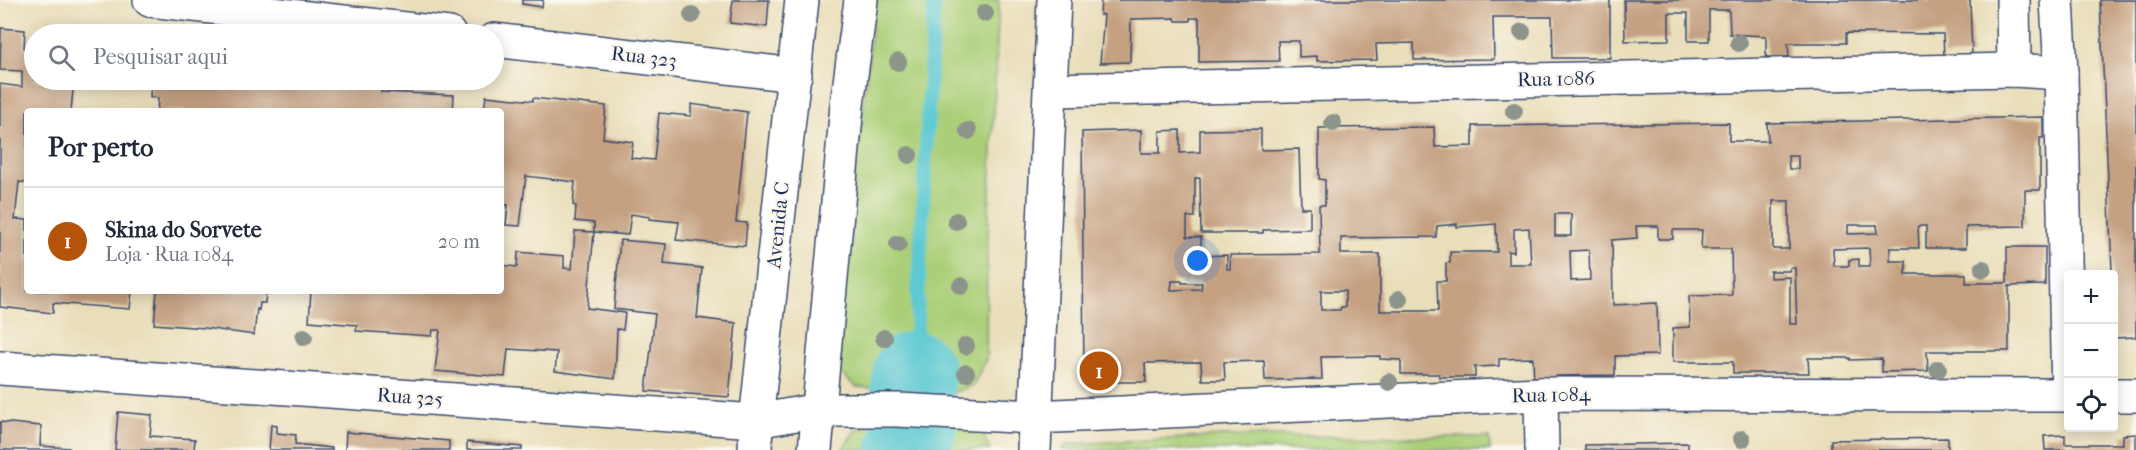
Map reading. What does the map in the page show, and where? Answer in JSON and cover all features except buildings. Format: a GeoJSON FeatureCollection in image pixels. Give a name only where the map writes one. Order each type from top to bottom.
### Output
{"type":"FeatureCollection","features":[{"type":"Feature","properties":{"kind":"street"},"geometry":{"type":"LineString","coordinates":[[150,0],[361,24]]}},
{"type":"Feature","properties":{"kind":"street","name":"Avenida C"},"geometry":{"type":"LineString","coordinates":[[756,436],[802,0]]}},
{"type":"Feature","properties":{"kind":"street"},"geometry":{"type":"LineString","coordinates":[[815,450],[847,105],[861,0]]}},
{"type":"Feature","properties":{"kind":"street"},"geometry":{"type":"LineString","coordinates":[[1034,450],[1054,0]]}},
{"type":"Feature","properties":{"kind":"street"},"geometry":{"type":"LineString","coordinates":[[2013,0],[2014,70]]}},
{"type":"Feature","properties":{"kind":"street"},"geometry":{"type":"LineString","coordinates":[[2057,0],[2061,73],[2068,378]]}},
{"type":"Feature","properties":{"kind":"street","name":"Rua 323"},"geometry":{"type":"LineString","coordinates":[[504,41],[795,75]]}},
{"type":"Feature","properties":{"kind":"street","name":"Rua 1086"},"geometry":{"type":"LineString","coordinates":[[1051,90],[2014,70],[2061,73]]}},
{"type":"Feature","properties":{"kind":"street","name":"Rua 325"},"geometry":{"type":"LineString","coordinates":[[0,368],[756,436],[819,410],[897,410]]}},
{"type":"Feature","properties":{"kind":"street"},"geometry":{"type":"LineString","coordinates":[[1540,394],[1542,450]]}},
{"type":"Feature","properties":{"kind":"street","name":"Rua 1084"},"geometry":{"type":"LineString","coordinates":[[897,410],[1034,417],[1540,394],[2064,395]]}},
{"type":"Feature","properties":{"kind":"street"},"geometry":{"type":"LineString","coordinates":[[2118,395],[2136,395]]}},
{"type":"Feature","properties":{"kind":"green space"},"geometry":{"type":"Polygon","coordinates":[[[875,0],[999,0],[987,255],[986,359],[973,386],[949,394],[856,387],[841,373],[835,354],[875,0]]]}},
{"type":"Feature","properties":{"kind":"green space"},"geometry":{"type":"Polygon","coordinates":[[[976,419],[990,450],[842,450],[856,429],[917,421],[976,419]]]}},
{"type":"Feature","properties":{"kind":"green space"},"geometry":{"type":"Polygon","coordinates":[[[1226,436],[1489,437],[1490,450],[1062,450],[1069,444],[1226,436]]]}},
{"type":"Feature","properties":{"kind":"waterway"},"geometry":{"type":"LineString","coordinates":[[914,372],[934,0]]}},
{"type":"Feature","properties":{"kind":"waterway"},"geometry":{"type":"LineString","coordinates":[[908,450],[917,421],[912,391],[914,372]]}},
{"type":"Feature","properties":{"kind":"place","name":"Skina do Sorvete"},"geometry":{"type":"Point","coordinates":[1099,371]}}]}
